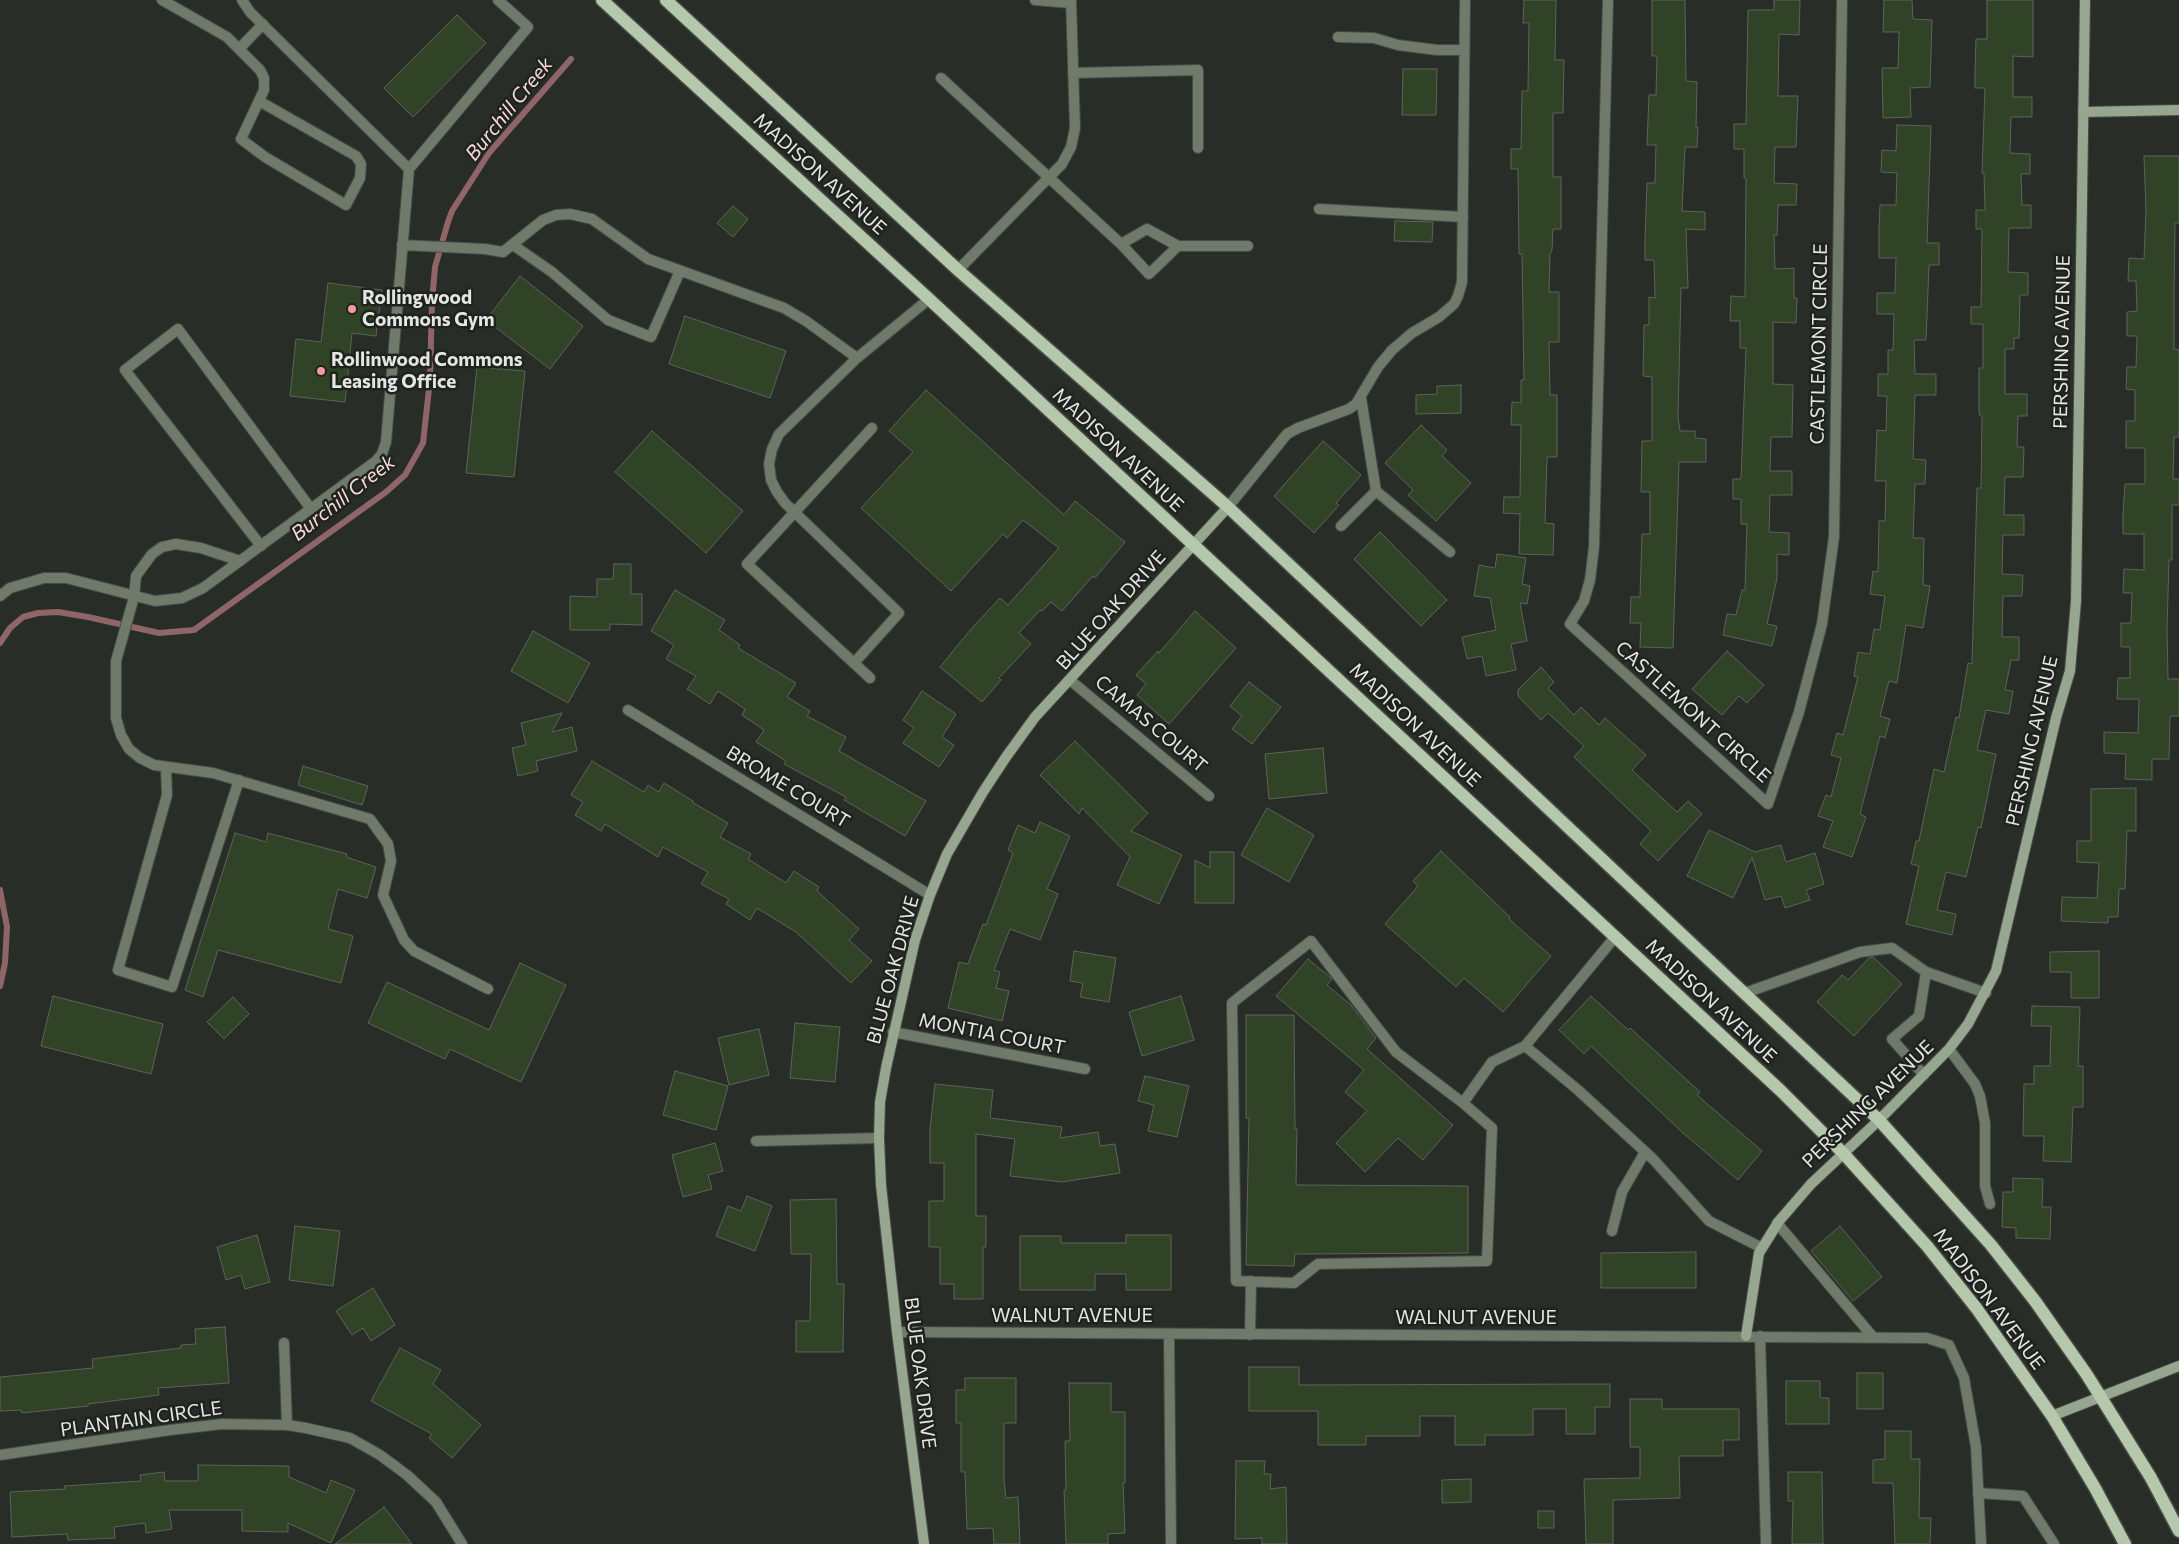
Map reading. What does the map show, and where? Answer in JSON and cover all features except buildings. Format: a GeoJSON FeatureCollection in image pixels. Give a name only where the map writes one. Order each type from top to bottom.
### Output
{"type":"FeatureCollection","features":[{"type":"Feature","properties":{"kind":"main road","name":"MADISON AVENUE"},"geometry":{"type":"LineString","coordinates":[[602,0],[929,299],[1781,1091],[1844,1153],[1938,1260],[1977,1309],[2052,1416],[2095,1488],[2125,1544]]}},
{"type":"Feature","properties":{"kind":"main road","name":"MADISON AVENUE"},"geometry":{"type":"LineString","coordinates":[[666,0],[958,270],[1228,506],[1879,1120],[1996,1252],[2034,1301],[2087,1375],[2151,1478],[2179,1530]]}},
{"type":"Feature","properties":{"kind":"street"},"geometry":{"type":"LineString","coordinates":[[162,0],[227,37],[260,70],[264,78],[264,90],[241,139],[265,157],[346,205],[360,178],[360,164],[356,156],[259,101]]}},
{"type":"Feature","properties":{"kind":"street"},"geometry":{"type":"LineString","coordinates":[[242,0],[263,24],[409,169]]}},
{"type":"Feature","properties":{"kind":"street"},"geometry":{"type":"LineString","coordinates":[[0,596],[10,588],[27,581],[44,578],[66,578],[155,600],[182,598],[203,588],[376,461],[386,442],[409,169],[528,27],[498,0]]}},
{"type":"Feature","properties":{"kind":"street"},"geometry":{"type":"LineString","coordinates":[[958,270],[1062,164],[1071,147],[1075,128],[1071,2],[1035,0]]}},
{"type":"Feature","properties":{"kind":"street"},"geometry":{"type":"LineString","coordinates":[[1228,506],[1287,434],[1349,409],[1361,398],[1378,366],[1392,350],[1412,333],[1439,317],[1454,304],[1458,296],[1462,282],[1465,0]]}},
{"type":"Feature","properties":{"kind":"street","name":"CASTLEMONT CIRCLE"},"geometry":{"type":"LineString","coordinates":[[1608,0],[1594,547],[1590,580],[1584,601],[1570,624],[1768,804],[1799,712],[1817,641],[1834,537],[1842,0]]}},
{"type":"Feature","properties":{"kind":"street","name":"PERSHING AVENUE"},"geometry":{"type":"LineString","coordinates":[[1746,1336],[1760,1253],[1777,1223],[1797,1198],[1879,1120],[1949,1049],[1968,1024],[1996,971],[2056,718],[2070,671],[2076,591],[2085,0]]}},
{"type":"Feature","properties":{"kind":"street"},"geometry":{"type":"LineString","coordinates":[[239,49],[263,24]]}},
{"type":"Feature","properties":{"kind":"street"},"geometry":{"type":"LineString","coordinates":[[1338,37],[1374,38],[1398,45],[1437,50],[1464,50]]}},
{"type":"Feature","properties":{"kind":"street"},"geometry":{"type":"LineString","coordinates":[[1073,73],[1198,70],[1198,148]]}},
{"type":"Feature","properties":{"kind":"street"},"geometry":{"type":"LineString","coordinates":[[941,78],[1122,244],[1149,274],[1178,246]]}},
{"type":"Feature","properties":{"kind":"street"},"geometry":{"type":"LineString","coordinates":[[2083,112],[2179,110]]}},
{"type":"Feature","properties":{"kind":"street"},"geometry":{"type":"LineString","coordinates":[[1319,209],[1463,217]]}},
{"type":"Feature","properties":{"kind":"street"},"geometry":{"type":"LineString","coordinates":[[402,245],[503,252],[543,220],[556,215],[570,214],[592,219],[648,259],[784,308],[806,321],[857,358]]}},
{"type":"Feature","properties":{"kind":"street"},"geometry":{"type":"LineString","coordinates":[[1122,244],[1147,229],[1178,246],[1248,246]]}},
{"type":"Feature","properties":{"kind":"street"},"geometry":{"type":"LineString","coordinates":[[513,245],[552,272],[608,320],[651,337],[680,271]]}},
{"type":"Feature","properties":{"kind":"street"},"geometry":{"type":"LineString","coordinates":[[854,663],[899,613],[795,512],[777,492],[771,480],[769,464],[772,449],[779,434],[857,358],[929,299]]}},
{"type":"Feature","properties":{"kind":"street"},"geometry":{"type":"LineString","coordinates":[[261,546],[125,370],[178,329],[311,509]]}},
{"type":"Feature","properties":{"kind":"street"},"geometry":{"type":"LineString","coordinates":[[1361,398],[1376,491],[1450,552]]}},
{"type":"Feature","properties":{"kind":"street"},"geometry":{"type":"LineString","coordinates":[[870,678],[747,564],[872,428]]}},
{"type":"Feature","properties":{"kind":"street"},"geometry":{"type":"LineString","coordinates":[[1341,526],[1376,491]]}},
{"type":"Feature","properties":{"kind":"street","name":"BLUE OAK DRIVE"},"geometry":{"type":"LineString","coordinates":[[924,1544],[897,1332],[881,1185],[879,1138],[880,1102],[893,1032],[915,940],[930,895],[947,854],[983,792],[1036,717],[1228,506]]}},
{"type":"Feature","properties":{"kind":"street"},"geometry":{"type":"LineString","coordinates":[[240,561],[201,548],[176,544],[162,547],[152,554],[136,576],[134,596],[116,661],[116,718],[121,735],[130,749],[140,758],[154,765],[212,773],[370,819],[388,844],[391,861],[383,895],[404,940],[414,951],[488,989]]}},
{"type":"Feature","properties":{"kind":"street","name":"CAMAS COURT"},"geometry":{"type":"LineString","coordinates":[[1070,680],[1209,796]]}},
{"type":"Feature","properties":{"kind":"street","name":"BROME COURT"},"geometry":{"type":"LineString","coordinates":[[628,710],[930,895]]}},
{"type":"Feature","properties":{"kind":"street"},"geometry":{"type":"LineString","coordinates":[[166,768],[167,795],[118,970],[172,987],[239,780]]}},
{"type":"Feature","properties":{"kind":"street"},"geometry":{"type":"LineString","coordinates":[[1463,1102],[1492,1062],[1525,1046],[1615,937]]}},
{"type":"Feature","properties":{"kind":"street"},"geometry":{"type":"LineString","coordinates":[[1311,941],[1396,1052],[1463,1102],[1492,1128],[1487,1261],[1318,1264],[1294,1283],[1236,1280],[1232,1003],[1311,941]]}},
{"type":"Feature","properties":{"kind":"street"},"geometry":{"type":"LineString","coordinates":[[1745,993],[1860,952],[1892,948],[1926,972],[1986,993]]}},
{"type":"Feature","properties":{"kind":"street"},"geometry":{"type":"LineString","coordinates":[[1924,1075],[1892,1039],[1919,1016],[1926,972]]}},
{"type":"Feature","properties":{"kind":"street","name":"MONTIA COURT"},"geometry":{"type":"LineString","coordinates":[[893,1032],[1085,1069]]}},
{"type":"Feature","properties":{"kind":"street"},"geometry":{"type":"LineString","coordinates":[[1525,1046],[1578,1090],[1645,1152],[1709,1221],[1762,1248]]}},
{"type":"Feature","properties":{"kind":"street"},"geometry":{"type":"LineString","coordinates":[[1949,1049],[1975,1084],[1980,1096],[1985,1123],[1985,1186],[1990,1204]]}},
{"type":"Feature","properties":{"kind":"street"},"geometry":{"type":"LineString","coordinates":[[756,1141],[879,1138]]}},
{"type":"Feature","properties":{"kind":"street"},"geometry":{"type":"LineString","coordinates":[[1612,1231],[1622,1192],[1645,1152]]}},
{"type":"Feature","properties":{"kind":"street"},"geometry":{"type":"LineString","coordinates":[[1777,1223],[1873,1336]]}},
{"type":"Feature","properties":{"kind":"street"},"geometry":{"type":"LineString","coordinates":[[1250,1335],[1251,1281]]}},
{"type":"Feature","properties":{"kind":"street","name":"WALNUT AVENUE"},"geometry":{"type":"LineString","coordinates":[[897,1332],[1250,1335],[1873,1336],[1928,1338],[1949,1345],[1964,1378],[1976,1446],[1978,1493]]}},
{"type":"Feature","properties":{"kind":"street"},"geometry":{"type":"LineString","coordinates":[[1169,1334],[1171,1544]]}},
{"type":"Feature","properties":{"kind":"street"},"geometry":{"type":"LineString","coordinates":[[1760,1336],[1766,1544]]}},
{"type":"Feature","properties":{"kind":"street"},"geometry":{"type":"LineString","coordinates":[[284,1343],[287,1425]]}},
{"type":"Feature","properties":{"kind":"street"},"geometry":{"type":"LineString","coordinates":[[2052,1416],[2179,1366]]}},
{"type":"Feature","properties":{"kind":"street","name":"PLANTAIN CIRCLE"},"geometry":{"type":"LineString","coordinates":[[0,1455],[222,1424],[287,1425],[350,1438],[380,1455],[407,1475],[436,1502],[462,1544]]}},
{"type":"Feature","properties":{"kind":"street"},"geometry":{"type":"LineString","coordinates":[[1981,1544],[1978,1493],[2023,1496],[2054,1544]]}},
{"type":"Feature","properties":{"kind":"waterway","name":"Burchill Creek"},"geometry":{"type":"LineString","coordinates":[[0,643],[10,628],[23,617],[38,613],[58,612],[159,633],[194,630],[386,492],[405,475],[423,443],[430,380],[435,267],[452,211],[489,153],[571,59]]}},
{"type":"Feature","properties":{"kind":"waterway","name":"Burchill Creek"},"geometry":{"type":"LineString","coordinates":[[0,890],[7,927],[5,963],[0,986]]}},
{"type":"Feature","properties":{"kind":"place","name":"Rollingwood Commons Gym"},"geometry":{"type":"Point","coordinates":[352,309]}},
{"type":"Feature","properties":{"kind":"place","name":"Rollinwood Commons Leasing Office"},"geometry":{"type":"Point","coordinates":[321,371]}}]}
